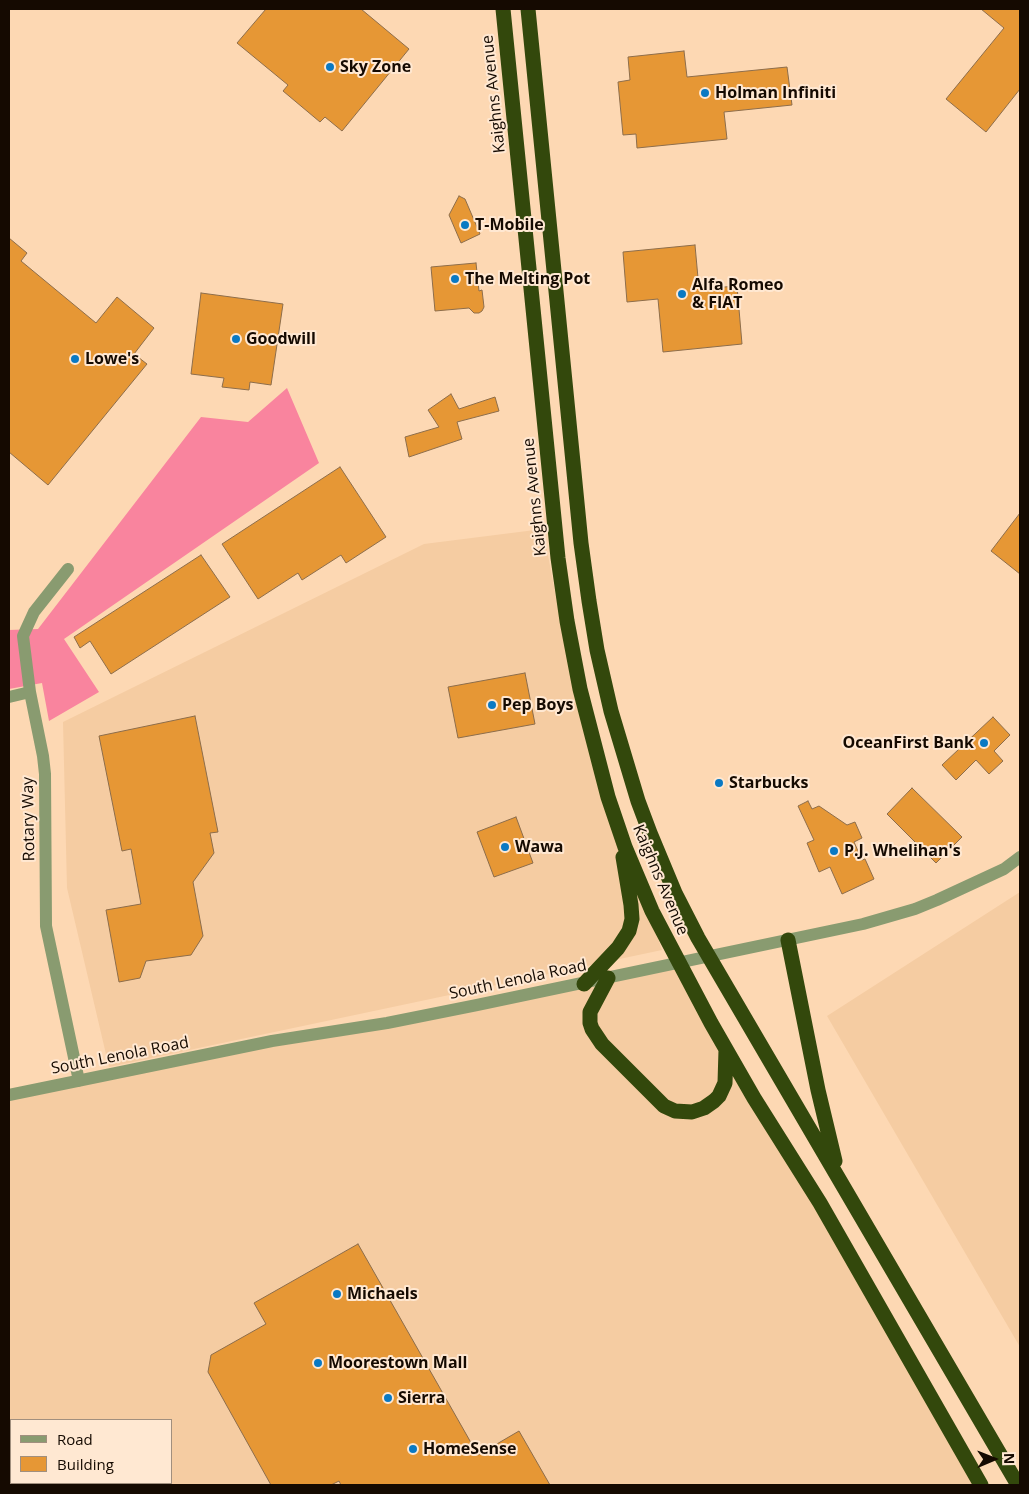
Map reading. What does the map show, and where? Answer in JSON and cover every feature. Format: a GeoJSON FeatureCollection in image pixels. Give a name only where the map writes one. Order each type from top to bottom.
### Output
{"type":"FeatureCollection","features":[{"type":"Feature","properties":{"kind":"highway","name":"Kaighns Avenue"},"geometry":{"type":"LineString","coordinates":[[503,9],[562,588],[580,689],[600,770],[616,823],[646,897],[678,963]]}},
{"type":"Feature","properties":{"kind":"highway","name":"Kaighns Avenue"},"geometry":{"type":"LineString","coordinates":[[528,9],[581,543],[597,650],[619,741],[650,833],[675,893],[708,956],[1018,1485]]}},
{"type":"Feature","properties":{"kind":"highway"},"geometry":{"type":"LineString","coordinates":[[584,984],[622,944],[631,926],[631,905],[616,823]]}},
{"type":"Feature","properties":{"kind":"highway"},"geometry":{"type":"LineString","coordinates":[[788,940],[818,1090],[838,1177]]}},
{"type":"Feature","properties":{"kind":"highway"},"geometry":{"type":"LineString","coordinates":[[678,963],[754,1098],[820,1203],[981,1485]]}},
{"type":"Feature","properties":{"kind":"highway"},"geometry":{"type":"LineString","coordinates":[[608,978],[592,1006],[590,1018],[592,1029],[602,1044],[664,1106],[675,1111],[692,1112],[704,1108],[714,1101],[719,1096],[725,1083],[726,1048]]}},
{"type":"Feature","properties":{"kind":"street","name":"Rotary Way"},"geometry":{"type":"LineString","coordinates":[[68,568],[34,612],[23,636],[30,692],[43,756],[46,926],[79,1081]]}},
{"type":"Feature","properties":{"kind":"street"},"geometry":{"type":"LineString","coordinates":[[9,697],[30,692]]}},
{"type":"Feature","properties":{"kind":"street","name":"South Lenola Road"},"geometry":{"type":"LineString","coordinates":[[9,1095],[272,1041],[387,1023],[584,984],[863,924],[915,909],[984,879],[1004,869],[1020,857]]}},
{"type":"Feature","properties":{"kind":"shaded area"},"geometry":{"type":"Polygon","coordinates":[[[287,388],[319,463],[64,639],[99,692],[49,721],[42,683],[9,689],[9,630],[38,629],[201,417],[248,422],[287,388]]]}},
{"type":"Feature","properties":{"kind":"shaded area"},"geometry":{"type":"Polygon","coordinates":[[[543,529],[576,702],[662,950],[109,1067],[67,888],[63,722],[424,544],[543,529]]]}},
{"type":"Feature","properties":{"kind":"shaded area"},"geometry":{"type":"Polygon","coordinates":[[[1020,892],[1020,1347],[827,1016],[1020,892]]]}},
{"type":"Feature","properties":{"kind":"shaded area","name":"Moorestown Mall"},"geometry":{"type":"Polygon","coordinates":[[[678,963],[981,1485],[9,1485],[9,1094],[678,963]]]}},
{"type":"Feature","properties":{"kind":"building","name":"Sky Zone"},"geometry":{"type":"Polygon","coordinates":[[[266,9],[361,9],[409,49],[342,131],[325,117],[320,122],[283,91],[288,85],[237,43],[266,9]]]}},
{"type":"Feature","properties":{"kind":"building"},"geometry":{"type":"Polygon","coordinates":[[[981,9],[1020,9],[1020,89],[986,132],[946,99],[1004,28],[981,9]]]}},
{"type":"Feature","properties":{"kind":"building","name":"Holman Infiniti"},"geometry":{"type":"Polygon","coordinates":[[[684,51],[687,77],[787,67],[792,105],[724,112],[727,139],[637,148],[636,134],[623,135],[618,82],[630,80],[628,57],[684,51]]]}},
{"type":"Feature","properties":{"kind":"building","name":"T-Mobile"},"geometry":{"type":"Polygon","coordinates":[[[459,196],[465,199],[480,234],[461,243],[449,215],[459,196]]]}},
{"type":"Feature","properties":{"kind":"building","name":"Lowe's"},"geometry":{"type":"Polygon","coordinates":[[[9,238],[27,253],[21,261],[96,323],[117,297],[154,328],[134,354],[147,364],[48,485],[9,452],[9,238]]]}},
{"type":"Feature","properties":{"kind":"building","name":"Alfa Romeo & FIAT"},"geometry":{"type":"Polygon","coordinates":[[[695,245],[699,289],[737,286],[742,344],[663,352],[658,299],[627,302],[623,252],[695,245]]]}},
{"type":"Feature","properties":{"kind":"building","name":"The Melting Pot"},"geometry":{"type":"Polygon","coordinates":[[[476,263],[479,291],[482,290],[484,307],[482,311],[474,313],[469,308],[435,311],[431,267],[476,263]]]}},
{"type":"Feature","properties":{"kind":"building","name":"Goodwill"},"geometry":{"type":"Polygon","coordinates":[[[201,293],[283,304],[271,385],[250,382],[249,390],[222,387],[224,378],[191,374],[201,293]]]}},
{"type":"Feature","properties":{"kind":"building"},"geometry":{"type":"Polygon","coordinates":[[[451,394],[459,409],[495,397],[499,411],[457,422],[462,439],[409,457],[405,437],[439,427],[428,410],[451,394]]]}},
{"type":"Feature","properties":{"kind":"building"},"geometry":{"type":"Polygon","coordinates":[[[340,467],[386,537],[346,563],[341,555],[302,580],[298,573],[258,599],[222,544],[340,467]]]}},
{"type":"Feature","properties":{"kind":"building"},"geometry":{"type":"Polygon","coordinates":[[[1020,513],[1020,574],[991,551],[1020,513]]]}},
{"type":"Feature","properties":{"kind":"building"},"geometry":{"type":"Polygon","coordinates":[[[201,555],[230,597],[111,674],[90,641],[80,648],[74,637],[201,555]]]}},
{"type":"Feature","properties":{"kind":"building","name":"Pep Boys"},"geometry":{"type":"Polygon","coordinates":[[[525,673],[535,724],[458,738],[448,687],[525,673]]]}},
{"type":"Feature","properties":{"kind":"building"},"geometry":{"type":"Polygon","coordinates":[[[195,716],[218,832],[210,833],[214,853],[193,882],[203,936],[191,955],[146,961],[140,978],[119,982],[106,910],[141,904],[131,849],[122,851],[99,736],[195,716]]]}},
{"type":"Feature","properties":{"kind":"building","name":"OceanFirst Bank"},"geometry":{"type":"Polygon","coordinates":[[[993,717],[1010,735],[994,751],[1003,761],[989,774],[976,760],[956,780],[942,765],[993,717]]]}},
{"type":"Feature","properties":{"kind":"building"},"geometry":{"type":"Polygon","coordinates":[[[912,788],[962,837],[936,863],[887,814],[912,788]]]}},
{"type":"Feature","properties":{"kind":"building","name":"P.J. Whelihan's"},"geometry":{"type":"Polygon","coordinates":[[[808,801],[812,809],[819,806],[847,825],[855,822],[862,838],[854,842],[862,860],[865,859],[874,879],[842,894],[830,867],[819,872],[807,843],[814,840],[798,806],[808,801]]]}},
{"type":"Feature","properties":{"kind":"building","name":"Wawa"},"geometry":{"type":"Polygon","coordinates":[[[516,817],[533,863],[494,877],[477,832],[516,817]]]}},
{"type":"Feature","properties":{"kind":"building","name":"Moorestown Mall"},"geometry":{"type":"Polygon","coordinates":[[[358,1244],[478,1455],[519,1431],[550,1485],[341,1485],[339,1481],[331,1485],[271,1485],[208,1372],[211,1355],[266,1324],[254,1303],[358,1244]]]}},
{"type":"Feature","properties":{"kind":"place","name":"Sky Zone"},"geometry":{"type":"Point","coordinates":[330,67]}},
{"type":"Feature","properties":{"kind":"place","name":"Holman Infiniti"},"geometry":{"type":"Point","coordinates":[705,93]}},
{"type":"Feature","properties":{"kind":"place","name":"T-Mobile"},"geometry":{"type":"Point","coordinates":[465,225]}},
{"type":"Feature","properties":{"kind":"place","name":"The Melting Pot"},"geometry":{"type":"Point","coordinates":[455,279]}},
{"type":"Feature","properties":{"kind":"place","name":"Alfa Romeo & FIAT"},"geometry":{"type":"Point","coordinates":[682,294]}},
{"type":"Feature","properties":{"kind":"place","name":"Goodwill"},"geometry":{"type":"Point","coordinates":[236,339]}},
{"type":"Feature","properties":{"kind":"place","name":"Lowe's"},"geometry":{"type":"Point","coordinates":[75,359]}},
{"type":"Feature","properties":{"kind":"place","name":"Pep Boys"},"geometry":{"type":"Point","coordinates":[492,705]}},
{"type":"Feature","properties":{"kind":"place","name":"OceanFirst Bank"},"geometry":{"type":"Point","coordinates":[984,743]}},
{"type":"Feature","properties":{"kind":"place","name":"Starbucks"},"geometry":{"type":"Point","coordinates":[719,783]}},
{"type":"Feature","properties":{"kind":"place","name":"Wawa"},"geometry":{"type":"Point","coordinates":[505,847]}},
{"type":"Feature","properties":{"kind":"place","name":"P.J. Whelihan's"},"geometry":{"type":"Point","coordinates":[834,851]}},
{"type":"Feature","properties":{"kind":"place","name":"Michaels"},"geometry":{"type":"Point","coordinates":[337,1294]}},
{"type":"Feature","properties":{"kind":"place","name":"Moorestown Mall"},"geometry":{"type":"Point","coordinates":[318,1363]}},
{"type":"Feature","properties":{"kind":"place","name":"Sierra"},"geometry":{"type":"Point","coordinates":[388,1398]}},
{"type":"Feature","properties":{"kind":"place","name":"HomeSense"},"geometry":{"type":"Point","coordinates":[413,1449]}}]}
